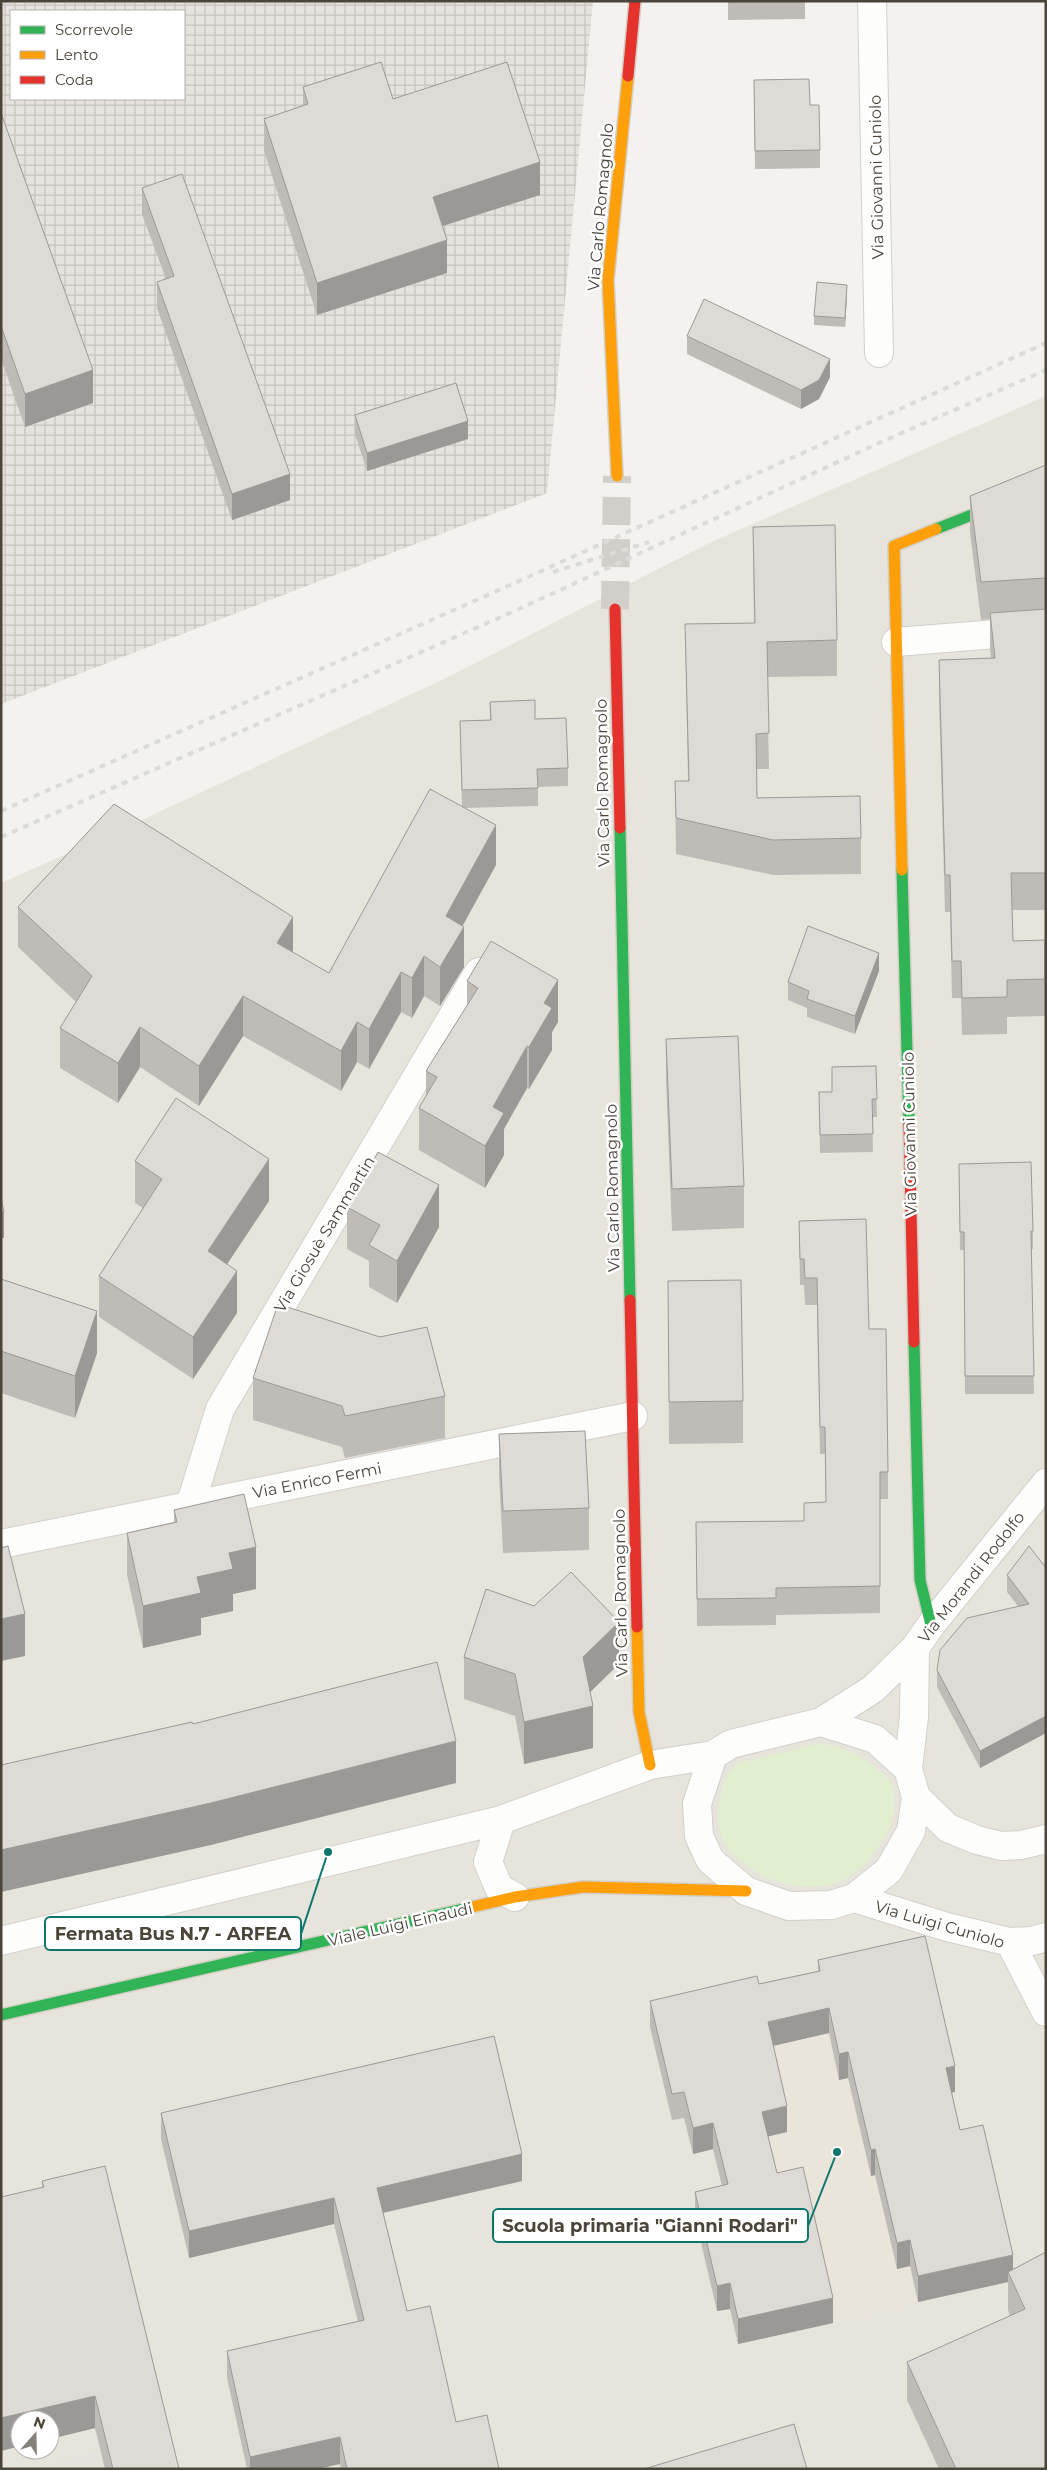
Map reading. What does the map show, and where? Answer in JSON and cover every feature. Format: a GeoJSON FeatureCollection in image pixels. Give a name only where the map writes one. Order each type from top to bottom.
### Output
{"type":"FeatureCollection","features":[{"type":"Feature","properties":{"kind":"street","name":"Via Carlo Romagnolo"},"geometry":{"type":"LineString","coordinates":[[617,476],[608,280],[635,1]]}},
{"type":"Feature","properties":{"kind":"street","name":"Via Giovanni Cuniolo"},"geometry":{"type":"LineString","coordinates":[[872,1],[879,353]]}},
{"type":"Feature","properties":{"kind":"street","name":"Via Giovanni Cuniolo"},"geometry":{"type":"LineString","coordinates":[[931,1625],[920,1580],[894,546],[1046,486]]}},
{"type":"Feature","properties":{"kind":"street","name":"Via Carlo Romagnolo"},"geometry":{"type":"LineString","coordinates":[[615,610],[639,1712],[650,1765]]}},
{"type":"Feature","properties":{"kind":"street"},"geometry":{"type":"LineString","coordinates":[[896,642],[1046,630]]}},
{"type":"Feature","properties":{"kind":"street","name":"Via Giosuè Sammartin"},"geometry":{"type":"LineString","coordinates":[[190,1506],[220,1409],[479,972]]}},
{"type":"Feature","properties":{"kind":"street","name":"Via Enrico Fermi"},"geometry":{"type":"LineString","coordinates":[[1,1544],[633,1416]]}},
{"type":"Feature","properties":{"kind":"street","name":"Via Morandi Rodolfo"},"geometry":{"type":"LineString","coordinates":[[915,1648],[931,1625],[1046,1483]]}},
{"type":"Feature","properties":{"kind":"street"},"geometry":{"type":"LineString","coordinates":[[713,1755],[696,1804],[699,1836],[710,1860],[746,1891],[789,1906],[832,1905],[854,1898],[889,1870],[911,1831],[916,1797],[908,1769],[914,1717],[915,1648]]}},
{"type":"Feature","properties":{"kind":"street"},"geometry":{"type":"LineString","coordinates":[[1,1941],[501,1820],[650,1765],[713,1755],[731,1744],[821,1722],[873,1689],[915,1648]]}},
{"type":"Feature","properties":{"kind":"street"},"geometry":{"type":"LineString","coordinates":[[821,1722],[853,1730],[875,1739],[908,1769]]}},
{"type":"Feature","properties":{"kind":"street"},"geometry":{"type":"LineString","coordinates":[[916,1797],[948,1828],[977,1840],[1001,1846],[1034,1842],[1046,1862]]}},
{"type":"Feature","properties":{"kind":"street"},"geometry":{"type":"LineString","coordinates":[[501,1820],[488,1862],[500,1888],[514,1897]]}},
{"type":"Feature","properties":{"kind":"street","name":"Viale Luigi Einaudi"},"geometry":{"type":"LineString","coordinates":[[1,2016],[514,1897],[582,1887],[746,1891]]}},
{"type":"Feature","properties":{"kind":"street","name":"Via Luigi Cuniolo"},"geometry":{"type":"LineString","coordinates":[[854,1898],[947,1927],[1033,1937],[1046,2012]]}},
{"type":"Feature","properties":{"kind":"shaded area"},"geometry":{"type":"Polygon","coordinates":[[[1,1],[593,1],[547,493],[1,704],[1,1]]]}},
{"type":"Feature","properties":{"kind":"shaded area"},"geometry":{"type":"Polygon","coordinates":[[[1046,396],[1046,2469],[1,2469],[1,883],[116,832],[446,678],[707,544],[1046,396]]]}},
{"type":"Feature","properties":{"kind":"shaded area"},"geometry":{"type":"Polygon","coordinates":[[[925,1961],[955,2091],[946,2093],[918,2302],[738,2344],[730,2309],[717,2311],[695,2217],[728,2210],[713,2149],[693,2154],[684,2118],[672,2120],[650,2027],[925,1961]]]}},
{"type":"Feature","properties":{"kind":"shaded area"},"geometry":{"type":"Polygon","coordinates":[[[96,2452],[100,2469],[30,2469],[96,2452]]]}},
{"type":"Feature","properties":{"kind":"green space"},"geometry":{"type":"Polygon","coordinates":[[[821,1743],[858,1756],[887,1777],[893,1788],[894,1809],[885,1836],[870,1858],[860,1868],[839,1882],[828,1885],[806,1886],[784,1883],[763,1876],[731,1852],[724,1842],[720,1831],[719,1817],[721,1791],[724,1783],[728,1775],[739,1763],[821,1743]]]}},
{"type":"Feature","properties":{"kind":"building"},"geometry":{"type":"Polygon","coordinates":[[[728,1],[771,1],[728,2],[728,1]]]}},
{"type":"Feature","properties":{"kind":"building"},"geometry":{"type":"Polygon","coordinates":[[[381,62],[393,99],[507,62],[540,162],[433,197],[447,240],[317,283],[264,119],[308,104],[303,87],[381,62]]]}},
{"type":"Feature","properties":{"kind":"building"},"geometry":{"type":"Polygon","coordinates":[[[809,79],[810,105],[819,105],[820,150],[755,151],[754,80],[809,79]]]}},
{"type":"Feature","properties":{"kind":"building"},"geometry":{"type":"Polygon","coordinates":[[[1,113],[93,370],[25,394],[1,326],[1,113]]]}},
{"type":"Feature","properties":{"kind":"building"},"geometry":{"type":"Polygon","coordinates":[[[182,174],[290,474],[232,494],[157,282],[174,276],[142,188],[182,174]]]}},
{"type":"Feature","properties":{"kind":"building"},"geometry":{"type":"Polygon","coordinates":[[[817,282],[847,285],[845,318],[814,316],[817,282]]]}},
{"type":"Feature","properties":{"kind":"building"},"geometry":{"type":"Polygon","coordinates":[[[704,299],[830,359],[819,380],[801,390],[687,336],[704,299]]]}},
{"type":"Feature","properties":{"kind":"building"},"geometry":{"type":"Polygon","coordinates":[[[456,383],[468,421],[367,453],[355,415],[456,383]]]}},
{"type":"Feature","properties":{"kind":"building"},"geometry":{"type":"Polygon","coordinates":[[[1046,465],[1046,578],[981,582],[970,496],[1046,465]]]}},
{"type":"Feature","properties":{"kind":"building"},"geometry":{"type":"Polygon","coordinates":[[[835,525],[837,640],[767,642],[769,733],[756,734],[757,798],[860,796],[861,838],[773,840],[676,818],[675,781],[689,781],[685,624],[755,623],[753,527],[835,525]]]}},
{"type":"Feature","properties":{"kind":"building"},"geometry":{"type":"Polygon","coordinates":[[[1046,609],[1046,873],[1011,873],[1013,941],[1045,940],[1045,979],[1007,980],[1007,997],[962,998],[961,961],[952,961],[950,875],[945,875],[939,660],[995,658],[990,613],[1046,609]]]}},
{"type":"Feature","properties":{"kind":"building"},"geometry":{"type":"Polygon","coordinates":[[[535,700],[535,719],[566,718],[568,768],[537,769],[538,788],[462,790],[460,721],[491,720],[490,702],[535,700]]]}},
{"type":"Feature","properties":{"kind":"building"},"geometry":{"type":"Polygon","coordinates":[[[430,789],[496,825],[446,916],[464,927],[440,967],[424,956],[412,978],[401,972],[369,1029],[357,1022],[341,1051],[243,996],[199,1066],[140,1027],[118,1063],[60,1028],[92,976],[18,907],[114,804],[293,917],[277,943],[329,973],[430,789]]]}},
{"type":"Feature","properties":{"kind":"building"},"geometry":{"type":"Polygon","coordinates":[[[808,926],[879,953],[855,1016],[807,999],[809,991],[788,982],[808,926]]]}},
{"type":"Feature","properties":{"kind":"building"},"geometry":{"type":"Polygon","coordinates":[[[491,941],[558,980],[544,1003],[552,1008],[529,1047],[527,1046],[493,1107],[504,1113],[485,1146],[419,1108],[437,1077],[426,1071],[478,988],[467,981],[491,941]]]}},
{"type":"Feature","properties":{"kind":"building"},"geometry":{"type":"Polygon","coordinates":[[[738,1036],[744,1186],[672,1189],[666,1039],[738,1036]]]}},
{"type":"Feature","properties":{"kind":"building"},"geometry":{"type":"Polygon","coordinates":[[[876,1066],[877,1099],[872,1099],[873,1134],[820,1135],[819,1092],[832,1092],[832,1067],[876,1066]]]}},
{"type":"Feature","properties":{"kind":"building"},"geometry":{"type":"Polygon","coordinates":[[[176,1098],[269,1159],[208,1251],[237,1271],[193,1337],[99,1276],[162,1179],[135,1161],[176,1098]]]}},
{"type":"Feature","properties":{"kind":"building"},"geometry":{"type":"Polygon","coordinates":[[[378,1152],[439,1185],[397,1261],[369,1245],[380,1225],[347,1207],[378,1152]]]}},
{"type":"Feature","properties":{"kind":"building"},"geometry":{"type":"Polygon","coordinates":[[[1031,1162],[1034,1376],[965,1376],[964,1232],[960,1232],[959,1164],[1031,1162]]]}},
{"type":"Feature","properties":{"kind":"building"},"geometry":{"type":"Polygon","coordinates":[[[1,1198],[4,1212],[1,1212],[1,1198]]]}},
{"type":"Feature","properties":{"kind":"building"},"geometry":{"type":"Polygon","coordinates":[[[866,1219],[869,1329],[886,1329],[888,1472],[880,1472],[880,1586],[776,1588],[776,1598],[697,1599],[696,1522],[804,1521],[804,1503],[826,1502],[825,1427],[820,1427],[817,1278],[805,1278],[804,1259],[800,1259],[799,1221],[866,1219]]]}},
{"type":"Feature","properties":{"kind":"building"},"geometry":{"type":"Polygon","coordinates":[[[1,1279],[97,1311],[75,1376],[1,1351],[1,1279]]]}},
{"type":"Feature","properties":{"kind":"building"},"geometry":{"type":"Polygon","coordinates":[[[741,1280],[743,1401],[669,1402],[668,1281],[741,1280]]]}},
{"type":"Feature","properties":{"kind":"building"},"geometry":{"type":"Polygon","coordinates":[[[278,1304],[380,1337],[427,1327],[445,1396],[345,1416],[342,1406],[253,1378],[278,1304]]]}},
{"type":"Feature","properties":{"kind":"building"},"geometry":{"type":"Polygon","coordinates":[[[585,1431],[589,1508],[503,1511],[499,1434],[585,1431]]]}},
{"type":"Feature","properties":{"kind":"building"},"geometry":{"type":"Polygon","coordinates":[[[244,1494],[256,1547],[229,1553],[233,1569],[197,1577],[201,1593],[143,1606],[127,1533],[177,1522],[174,1510],[244,1494]]]}},
{"type":"Feature","properties":{"kind":"building"},"geometry":{"type":"Polygon","coordinates":[[[8,1546],[25,1614],[1,1619],[1,1548],[8,1546]]]}},
{"type":"Feature","properties":{"kind":"building"},"geometry":{"type":"Polygon","coordinates":[[[1029,1546],[1046,1568],[1046,1716],[980,1751],[937,1670],[940,1650],[967,1618],[1029,1604],[1007,1575],[1029,1546]]]}},
{"type":"Feature","properties":{"kind":"building"},"geometry":{"type":"Polygon","coordinates":[[[571,1572],[619,1622],[583,1657],[593,1706],[524,1722],[515,1674],[464,1657],[486,1589],[534,1606],[571,1572]]]}},
{"type":"Feature","properties":{"kind":"building"},"geometry":{"type":"Polygon","coordinates":[[[437,1662],[456,1741],[211,1803],[1,1850],[1,1765],[192,1722],[193,1724],[437,1662]]]}},
{"type":"Feature","properties":{"kind":"building"},"geometry":{"type":"Polygon","coordinates":[[[925,1936],[955,2066],[946,2068],[960,2130],[983,2125],[1013,2255],[918,2276],[910,2240],[897,2243],[875,2149],[871,2150],[848,2052],[839,2054],[829,2008],[768,2022],[787,2106],[762,2112],[777,2173],[803,2167],[833,2298],[738,2319],[730,2283],[717,2286],[695,2192],[728,2184],[713,2123],[693,2128],[684,2092],[672,2094],[650,2001],[757,1976],[759,1984],[820,1971],[818,1960],[925,1936]]]}},
{"type":"Feature","properties":{"kind":"building"},"geometry":{"type":"Polygon","coordinates":[[[494,2036],[522,2154],[377,2188],[407,2311],[430,2306],[456,2422],[487,2415],[499,2469],[347,2469],[340,2437],[250,2457],[227,2351],[364,2320],[334,2198],[189,2231],[161,2113],[494,2036]]]}},
{"type":"Feature","properties":{"kind":"building"},"geometry":{"type":"Polygon","coordinates":[[[105,2166],[179,2469],[113,2469],[95,2396],[35,2410],[10,2410],[10,2416],[1,2418],[1,2197],[44,2187],[42,2181],[105,2166]]]}},
{"type":"Feature","properties":{"kind":"building"},"geometry":{"type":"Polygon","coordinates":[[[1046,2252],[1046,2469],[956,2469],[907,2362],[1025,2309],[1008,2272],[1046,2252]]]}},
{"type":"Feature","properties":{"kind":"building"},"geometry":{"type":"Polygon","coordinates":[[[794,2424],[807,2469],[644,2469],[794,2424]]]}},
{"type":"Feature","properties":{"kind":"tunnel"},"geometry":{"type":"LineString","coordinates":[[615,609],[617,476]]}},
{"type":"Feature","properties":{"kind":"railway"},"geometry":{"type":"LineString","coordinates":[[1,811],[508,586],[1046,343]]}},
{"type":"Feature","properties":{"kind":"railway"},"geometry":{"type":"LineString","coordinates":[[1,837],[519,609],[879,443],[1046,370]]}},
{"type":"Feature","properties":{"kind":"railway"},"geometry":{"type":"LineString","coordinates":[[553,572],[649,542]]}},
{"type":"Feature","properties":{"kind":"traffic: fast"},"geometry":{"type":"LineString","coordinates":[[936,529],[1046,486]]}},
{"type":"Feature","properties":{"kind":"traffic: fast"},"geometry":{"type":"LineString","coordinates":[[620,828],[630,1300]]}},
{"type":"Feature","properties":{"kind":"traffic: fast"},"geometry":{"type":"LineString","coordinates":[[902,870],[909,1124]]}},
{"type":"Feature","properties":{"kind":"traffic: fast"},"geometry":{"type":"LineString","coordinates":[[914,1342],[920,1580],[931,1625]]}},
{"type":"Feature","properties":{"kind":"traffic: fast"},"geometry":{"type":"LineString","coordinates":[[1,2015],[472,1907]]}},
{"type":"Feature","properties":{"kind":"traffic: slow"},"geometry":{"type":"LineString","coordinates":[[617,476],[608,280],[628,76]]}},
{"type":"Feature","properties":{"kind":"traffic: slow"},"geometry":{"type":"LineString","coordinates":[[902,870],[894,546],[936,529]]}},
{"type":"Feature","properties":{"kind":"traffic: slow"},"geometry":{"type":"LineString","coordinates":[[637,1627],[639,1712],[650,1765]]}},
{"type":"Feature","properties":{"kind":"traffic: slow"},"geometry":{"type":"LineString","coordinates":[[472,1907],[515,1897],[583,1887],[746,1891]]}},
{"type":"Feature","properties":{"kind":"traffic: jam"},"geometry":{"type":"LineString","coordinates":[[628,76],[635,1]]}},
{"type":"Feature","properties":{"kind":"traffic: jam"},"geometry":{"type":"LineString","coordinates":[[615,609],[620,828]]}},
{"type":"Feature","properties":{"kind":"traffic: jam"},"geometry":{"type":"LineString","coordinates":[[909,1124],[914,1342]]}},
{"type":"Feature","properties":{"kind":"traffic: jam"},"geometry":{"type":"LineString","coordinates":[[630,1300],[637,1627]]}},
{"type":"Feature","properties":{"kind":"place","name":"Fermata Bus N.7 - ARFEA"},"geometry":{"type":"Point","coordinates":[328,1852]}},
{"type":"Feature","properties":{"kind":"place","name":"Scuola primaria \"Gianni Rodari\""},"geometry":{"type":"Point","coordinates":[837,2152]}}]}
